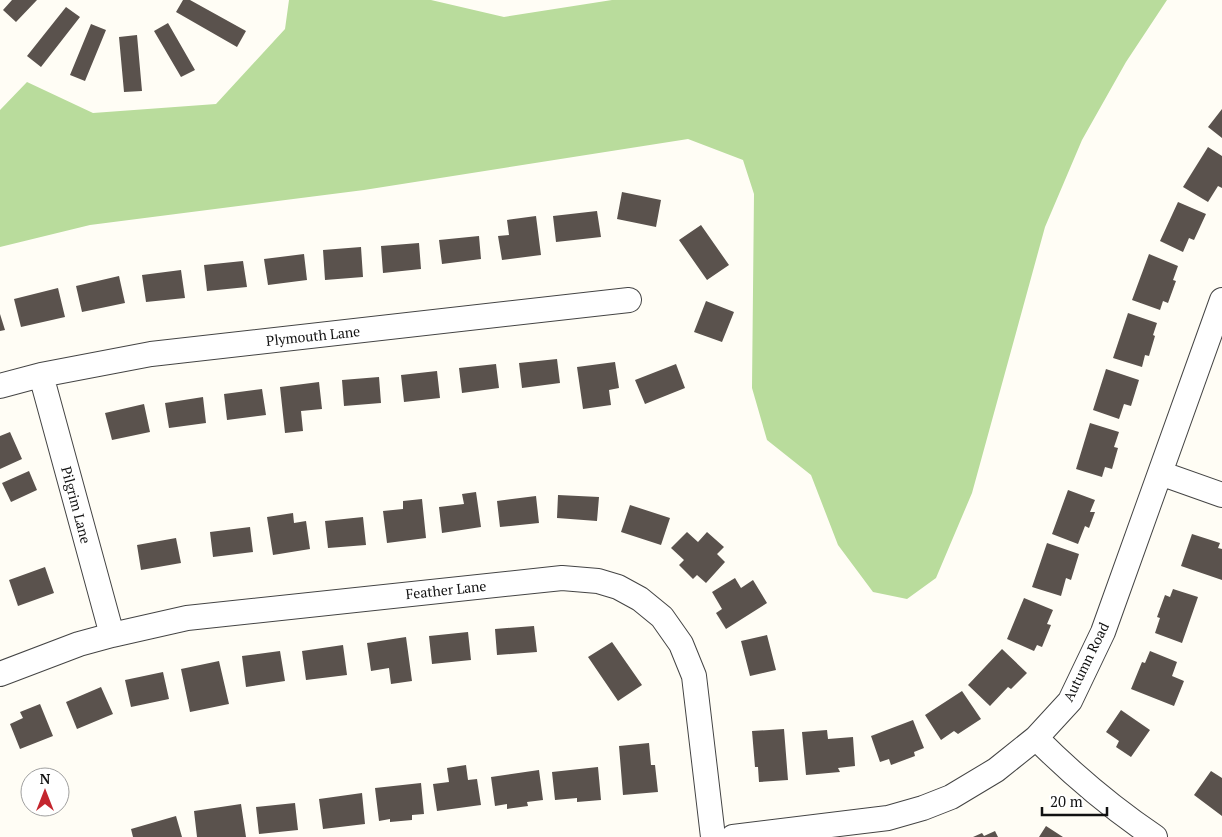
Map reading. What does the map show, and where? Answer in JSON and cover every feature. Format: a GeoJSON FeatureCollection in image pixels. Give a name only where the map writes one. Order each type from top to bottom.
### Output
{"type":"FeatureCollection","features":[{"type":"Feature","properties":{"kind":"street","name":"Plymouth Lane"},"geometry":{"type":"LineString","coordinates":[[0,386],[41,375],[151,354],[629,300]]}},
{"type":"Feature","properties":{"kind":"street","name":"Autumn Road"},"geometry":{"type":"LineString","coordinates":[[733,837],[789,834],[888,818],[923,808],[950,797],[996,770],[1036,738],[1070,700],[1103,632],[1222,300]]}},
{"type":"Feature","properties":{"kind":"street","name":"Pilgrim Lane"},"geometry":{"type":"LineString","coordinates":[[41,375],[112,635]]}},
{"type":"Feature","properties":{"kind":"street"},"geometry":{"type":"LineString","coordinates":[[1160,473],[1222,495]]}},
{"type":"Feature","properties":{"kind":"street","name":"Feather Lane"},"geometry":{"type":"LineString","coordinates":[[0,674],[79,644],[187,618],[562,578],[598,581],[618,587],[640,599],[662,617],[681,644],[694,676],[713,837]]}},
{"type":"Feature","properties":{"kind":"street"},"geometry":{"type":"LineString","coordinates":[[1036,738],[1099,797],[1155,837]]}},
{"type":"Feature","properties":{"kind":"green space"},"geometry":{"type":"Polygon","coordinates":[[[289,0],[431,0],[504,17],[612,0],[1167,0],[1126,62],[1082,140],[1045,227],[972,493],[936,578],[907,599],[873,592],[838,545],[811,475],[767,440],[752,388],[754,194],[743,160],[688,139],[364,190],[90,225],[0,247],[0,110],[27,82],[93,113],[216,104],[285,29],[289,0]]]}},
{"type":"Feature","properties":{"kind":"building"},"geometry":{"type":"Polygon","coordinates":[[[12,0],[37,0],[16,22],[3,10],[12,0]]]}},
{"type":"Feature","properties":{"kind":"building"},"geometry":{"type":"Polygon","coordinates":[[[183,0],[190,0],[246,31],[237,47],[176,12],[183,0]]]}},
{"type":"Feature","properties":{"kind":"building"},"geometry":{"type":"Polygon","coordinates":[[[66,7],[80,17],[41,67],[27,56],[66,7]]]}},
{"type":"Feature","properties":{"kind":"building"},"geometry":{"type":"Polygon","coordinates":[[[168,23],[195,70],[181,77],[154,31],[168,23]]]}},
{"type":"Feature","properties":{"kind":"building"},"geometry":{"type":"Polygon","coordinates":[[[91,24],[106,30],[85,81],[70,75],[91,24]]]}},
{"type":"Feature","properties":{"kind":"building"},"geometry":{"type":"Polygon","coordinates":[[[137,35],[142,91],[124,92],[119,37],[137,35]]]}},
{"type":"Feature","properties":{"kind":"building"},"geometry":{"type":"Polygon","coordinates":[[[1222,109],[1222,138],[1208,127],[1222,109]]]}},
{"type":"Feature","properties":{"kind":"building"},"geometry":{"type":"Polygon","coordinates":[[[1208,147],[1222,156],[1222,188],[1218,186],[1208,202],[1183,187],[1208,147]]]}},
{"type":"Feature","properties":{"kind":"building"},"geometry":{"type":"Polygon","coordinates":[[[622,192],[661,200],[656,227],[617,219],[622,192]]]}},
{"type":"Feature","properties":{"kind":"building"},"geometry":{"type":"Polygon","coordinates":[[[1178,202],[1206,214],[1194,240],[1189,238],[1183,252],[1160,241],[1178,202]]]}},
{"type":"Feature","properties":{"kind":"building"},"geometry":{"type":"Polygon","coordinates":[[[597,211],[601,237],[556,242],[553,216],[597,211]]]}},
{"type":"Feature","properties":{"kind":"building"},"geometry":{"type":"Polygon","coordinates":[[[536,216],[541,255],[502,260],[498,236],[509,235],[507,220],[536,216]]]}},
{"type":"Feature","properties":{"kind":"building"},"geometry":{"type":"Polygon","coordinates":[[[701,225],[729,265],[707,280],[679,240],[701,225]]]}},
{"type":"Feature","properties":{"kind":"building"},"geometry":{"type":"Polygon","coordinates":[[[479,236],[481,259],[442,264],[439,240],[479,236]]]}},
{"type":"Feature","properties":{"kind":"building"},"geometry":{"type":"Polygon","coordinates":[[[419,243],[421,269],[383,273],[381,246],[419,243]]]}},
{"type":"Feature","properties":{"kind":"building"},"geometry":{"type":"Polygon","coordinates":[[[361,247],[363,277],[325,280],[323,250],[361,247]]]}},
{"type":"Feature","properties":{"kind":"building"},"geometry":{"type":"Polygon","coordinates":[[[304,254],[307,280],[268,285],[264,259],[304,254]]]}},
{"type":"Feature","properties":{"kind":"building"},"geometry":{"type":"Polygon","coordinates":[[[1149,254],[1178,266],[1173,280],[1176,281],[1168,303],[1163,301],[1160,310],[1132,300],[1149,254]]]}},
{"type":"Feature","properties":{"kind":"building"},"geometry":{"type":"Polygon","coordinates":[[[243,261],[247,287],[207,291],[204,265],[243,261]]]}},
{"type":"Feature","properties":{"kind":"building"},"geometry":{"type":"Polygon","coordinates":[[[181,270],[185,298],[146,302],[142,275],[181,270]]]}},
{"type":"Feature","properties":{"kind":"building"},"geometry":{"type":"Polygon","coordinates":[[[119,276],[125,303],[82,312],[76,286],[119,276]]]}},
{"type":"Feature","properties":{"kind":"building"},"geometry":{"type":"Polygon","coordinates":[[[58,288],[65,317],[21,327],[14,299],[58,288]]]}},
{"type":"Feature","properties":{"kind":"building"},"geometry":{"type":"Polygon","coordinates":[[[706,301],[734,312],[722,342],[694,332],[706,301]]]}},
{"type":"Feature","properties":{"kind":"building"},"geometry":{"type":"Polygon","coordinates":[[[1128,313],[1157,323],[1149,356],[1145,355],[1142,367],[1113,358],[1128,313]]]}},
{"type":"Feature","properties":{"kind":"building"},"geometry":{"type":"Polygon","coordinates":[[[0,314],[5,330],[0,331],[0,314]]]}},
{"type":"Feature","properties":{"kind":"building"},"geometry":{"type":"Polygon","coordinates":[[[557,359],[560,383],[522,388],[519,363],[557,359]]]}},
{"type":"Feature","properties":{"kind":"building"},"geometry":{"type":"Polygon","coordinates":[[[615,362],[619,388],[609,390],[611,405],[583,409],[577,367],[615,362]]]}},
{"type":"Feature","properties":{"kind":"building"},"geometry":{"type":"Polygon","coordinates":[[[496,364],[499,388],[462,393],[459,368],[496,364]]]}},
{"type":"Feature","properties":{"kind":"building"},"geometry":{"type":"Polygon","coordinates":[[[676,364],[685,388],[645,404],[635,380],[676,364]]]}},
{"type":"Feature","properties":{"kind":"building"},"geometry":{"type":"Polygon","coordinates":[[[1106,369],[1139,380],[1131,406],[1124,404],[1119,419],[1093,410],[1106,369]]]}},
{"type":"Feature","properties":{"kind":"building"},"geometry":{"type":"Polygon","coordinates":[[[437,371],[440,398],[404,402],[401,375],[437,371]]]}},
{"type":"Feature","properties":{"kind":"building"},"geometry":{"type":"Polygon","coordinates":[[[379,377],[381,403],[344,406],[342,380],[379,377]]]}},
{"type":"Feature","properties":{"kind":"building"},"geometry":{"type":"Polygon","coordinates":[[[319,382],[322,409],[301,411],[303,431],[285,433],[280,387],[319,382]]]}},
{"type":"Feature","properties":{"kind":"building"},"geometry":{"type":"Polygon","coordinates":[[[262,389],[266,415],[227,420],[224,394],[262,389]]]}},
{"type":"Feature","properties":{"kind":"building"},"geometry":{"type":"Polygon","coordinates":[[[203,397],[206,423],[169,428],[165,403],[203,397]]]}},
{"type":"Feature","properties":{"kind":"building"},"geometry":{"type":"Polygon","coordinates":[[[144,404],[150,432],[112,440],[105,413],[144,404]]]}},
{"type":"Feature","properties":{"kind":"building"},"geometry":{"type":"Polygon","coordinates":[[[1090,423],[1119,432],[1114,447],[1118,448],[1112,469],[1105,467],[1102,477],[1076,469],[1090,423]]]}},
{"type":"Feature","properties":{"kind":"building"},"geometry":{"type":"Polygon","coordinates":[[[10,432],[22,459],[0,469],[0,436],[10,432]]]}},
{"type":"Feature","properties":{"kind":"building"},"geometry":{"type":"Polygon","coordinates":[[[29,471],[37,490],[11,502],[2,483],[29,471]]]}},
{"type":"Feature","properties":{"kind":"building"},"geometry":{"type":"Polygon","coordinates":[[[1068,490],[1095,500],[1090,512],[1095,512],[1089,528],[1085,526],[1078,544],[1052,534],[1068,490]]]}},
{"type":"Feature","properties":{"kind":"building"},"geometry":{"type":"Polygon","coordinates":[[[476,492],[481,527],[442,533],[439,507],[464,504],[462,494],[476,492]]]}},
{"type":"Feature","properties":{"kind":"building"},"geometry":{"type":"Polygon","coordinates":[[[558,495],[599,497],[597,521],[557,518],[558,495]]]}},
{"type":"Feature","properties":{"kind":"building"},"geometry":{"type":"Polygon","coordinates":[[[536,496],[539,523],[500,527],[497,501],[536,496]]]}},
{"type":"Feature","properties":{"kind":"building"},"geometry":{"type":"Polygon","coordinates":[[[422,499],[426,538],[387,543],[383,511],[403,509],[403,501],[422,499]]]}},
{"type":"Feature","properties":{"kind":"building"},"geometry":{"type":"Polygon","coordinates":[[[630,505],[670,518],[661,545],[621,532],[630,505]]]}},
{"type":"Feature","properties":{"kind":"building"},"geometry":{"type":"Polygon","coordinates":[[[293,513],[294,523],[306,521],[310,549],[273,555],[267,517],[293,513]]]}},
{"type":"Feature","properties":{"kind":"building"},"geometry":{"type":"Polygon","coordinates":[[[363,517],[366,545],[328,548],[325,521],[363,517]]]}},
{"type":"Feature","properties":{"kind":"building"},"geometry":{"type":"Polygon","coordinates":[[[250,527],[253,552],[213,557],[210,532],[250,527]]]}},
{"type":"Feature","properties":{"kind":"building"},"geometry":{"type":"Polygon","coordinates":[[[687,532],[698,542],[707,532],[724,547],[717,554],[725,562],[706,583],[697,575],[693,579],[679,565],[684,560],[671,548],[687,532]]]}},
{"type":"Feature","properties":{"kind":"building"},"geometry":{"type":"Polygon","coordinates":[[[1192,534],[1220,543],[1218,548],[1222,549],[1222,580],[1181,566],[1192,534]]]}},
{"type":"Feature","properties":{"kind":"building"},"geometry":{"type":"Polygon","coordinates":[[[176,538],[181,563],[141,570],[137,545],[176,538]]]}},
{"type":"Feature","properties":{"kind":"building"},"geometry":{"type":"Polygon","coordinates":[[[1047,543],[1079,554],[1071,580],[1066,578],[1061,596],[1032,587],[1047,543]]]}},
{"type":"Feature","properties":{"kind":"building"},"geometry":{"type":"Polygon","coordinates":[[[45,567],[54,593],[18,606],[9,580],[45,567]]]}},
{"type":"Feature","properties":{"kind":"building"},"geometry":{"type":"Polygon","coordinates":[[[735,578],[741,588],[753,580],[767,603],[726,629],[716,613],[722,609],[712,592],[735,578]]]}},
{"type":"Feature","properties":{"kind":"building"},"geometry":{"type":"Polygon","coordinates":[[[1173,589],[1198,597],[1182,643],[1155,633],[1160,618],[1157,617],[1165,595],[1170,597],[1173,589]]]}},
{"type":"Feature","properties":{"kind":"building"},"geometry":{"type":"Polygon","coordinates":[[[1024,598],[1053,610],[1047,624],[1051,625],[1042,647],[1037,645],[1034,651],[1007,639],[1024,598]]]}},
{"type":"Feature","properties":{"kind":"building"},"geometry":{"type":"Polygon","coordinates":[[[534,626],[537,652],[497,655],[495,629],[534,626]]]}},
{"type":"Feature","properties":{"kind":"building"},"geometry":{"type":"Polygon","coordinates":[[[468,632],[471,660],[432,664],[429,636],[468,632]]]}},
{"type":"Feature","properties":{"kind":"building"},"geometry":{"type":"Polygon","coordinates":[[[767,635],[776,670],[750,676],[741,641],[767,635]]]}},
{"type":"Feature","properties":{"kind":"building"},"geometry":{"type":"Polygon","coordinates":[[[406,637],[412,681],[391,684],[389,668],[371,671],[367,643],[406,637]]]}},
{"type":"Feature","properties":{"kind":"building"},"geometry":{"type":"Polygon","coordinates":[[[612,642],[642,685],[618,701],[588,657],[612,642]]]}},
{"type":"Feature","properties":{"kind":"building"},"geometry":{"type":"Polygon","coordinates":[[[343,645],[347,675],[306,680],[302,651],[343,645]]]}},
{"type":"Feature","properties":{"kind":"building"},"geometry":{"type":"Polygon","coordinates":[[[1002,649],[1027,673],[1011,689],[1008,687],[990,706],[968,685],[1002,649]]]}},
{"type":"Feature","properties":{"kind":"building"},"geometry":{"type":"Polygon","coordinates":[[[280,651],[285,681],[246,687],[242,656],[280,651]]]}},
{"type":"Feature","properties":{"kind":"building"},"geometry":{"type":"Polygon","coordinates":[[[1150,651],[1177,662],[1172,676],[1184,681],[1174,706],[1131,689],[1142,662],[1145,663],[1150,651]]]}},
{"type":"Feature","properties":{"kind":"building"},"geometry":{"type":"Polygon","coordinates":[[[219,661],[229,704],[190,712],[181,669],[219,661]]]}},
{"type":"Feature","properties":{"kind":"building"},"geometry":{"type":"Polygon","coordinates":[[[163,672],[169,699],[131,707],[125,680],[163,672]]]}},
{"type":"Feature","properties":{"kind":"building"},"geometry":{"type":"Polygon","coordinates":[[[101,687],[113,714],[77,729],[66,702],[101,687]]]}},
{"type":"Feature","properties":{"kind":"building"},"geometry":{"type":"Polygon","coordinates":[[[962,691],[981,719],[958,734],[954,731],[941,740],[925,715],[962,691]]]}},
{"type":"Feature","properties":{"kind":"building"},"geometry":{"type":"Polygon","coordinates":[[[40,704],[53,736],[20,749],[10,724],[23,718],[20,712],[40,704]]]}},
{"type":"Feature","properties":{"kind":"building"},"geometry":{"type":"Polygon","coordinates":[[[1121,710],[1150,730],[1131,757],[1116,747],[1119,741],[1106,732],[1121,710]]]}},
{"type":"Feature","properties":{"kind":"building"},"geometry":{"type":"Polygon","coordinates":[[[913,720],[924,748],[914,752],[915,756],[891,765],[889,759],[880,762],[871,736],[913,720]]]}},
{"type":"Feature","properties":{"kind":"building"},"geometry":{"type":"Polygon","coordinates":[[[784,729],[788,780],[759,782],[758,767],[755,767],[752,731],[784,729]]]}},
{"type":"Feature","properties":{"kind":"building"},"geometry":{"type":"Polygon","coordinates":[[[827,730],[828,739],[853,737],[855,766],[838,768],[840,772],[806,775],[802,732],[827,730]]]}},
{"type":"Feature","properties":{"kind":"building"},"geometry":{"type":"Polygon","coordinates":[[[649,743],[651,765],[655,765],[658,792],[623,795],[619,746],[649,743]]]}},
{"type":"Feature","properties":{"kind":"building"},"geometry":{"type":"Polygon","coordinates":[[[466,765],[468,780],[477,779],[481,805],[437,811],[433,784],[449,782],[447,768],[466,765]]]}},
{"type":"Feature","properties":{"kind":"building"},"geometry":{"type":"Polygon","coordinates":[[[598,767],[601,800],[577,802],[577,798],[555,800],[552,772],[598,767]]]}},
{"type":"Feature","properties":{"kind":"building"},"geometry":{"type":"Polygon","coordinates":[[[539,770],[543,800],[527,802],[528,806],[507,809],[507,804],[495,806],[491,777],[539,770]]]}},
{"type":"Feature","properties":{"kind":"building"},"geometry":{"type":"Polygon","coordinates":[[[1211,771],[1222,778],[1222,816],[1194,795],[1211,771]]]}},
{"type":"Feature","properties":{"kind":"building"},"geometry":{"type":"Polygon","coordinates":[[[421,783],[424,814],[412,815],[412,820],[390,822],[390,819],[379,821],[375,788],[421,783]]]}},
{"type":"Feature","properties":{"kind":"building"},"geometry":{"type":"Polygon","coordinates":[[[362,793],[365,824],[323,829],[319,799],[362,793]]]}},
{"type":"Feature","properties":{"kind":"building"},"geometry":{"type":"Polygon","coordinates":[[[295,803],[298,830],[259,834],[256,807],[295,803]]]}},
{"type":"Feature","properties":{"kind":"building"},"geometry":{"type":"Polygon","coordinates":[[[241,804],[246,837],[197,837],[194,811],[241,804]]]}},
{"type":"Feature","properties":{"kind":"building"},"geometry":{"type":"Polygon","coordinates":[[[176,816],[182,837],[133,837],[131,829],[176,816]]]}},
{"type":"Feature","properties":{"kind":"building"},"geometry":{"type":"Polygon","coordinates":[[[1046,826],[1063,837],[1039,837],[1046,826]]]}},
{"type":"Feature","properties":{"kind":"building"},"geometry":{"type":"Polygon","coordinates":[[[995,831],[998,837],[973,837],[982,833],[984,836],[995,831]]]}}]}
